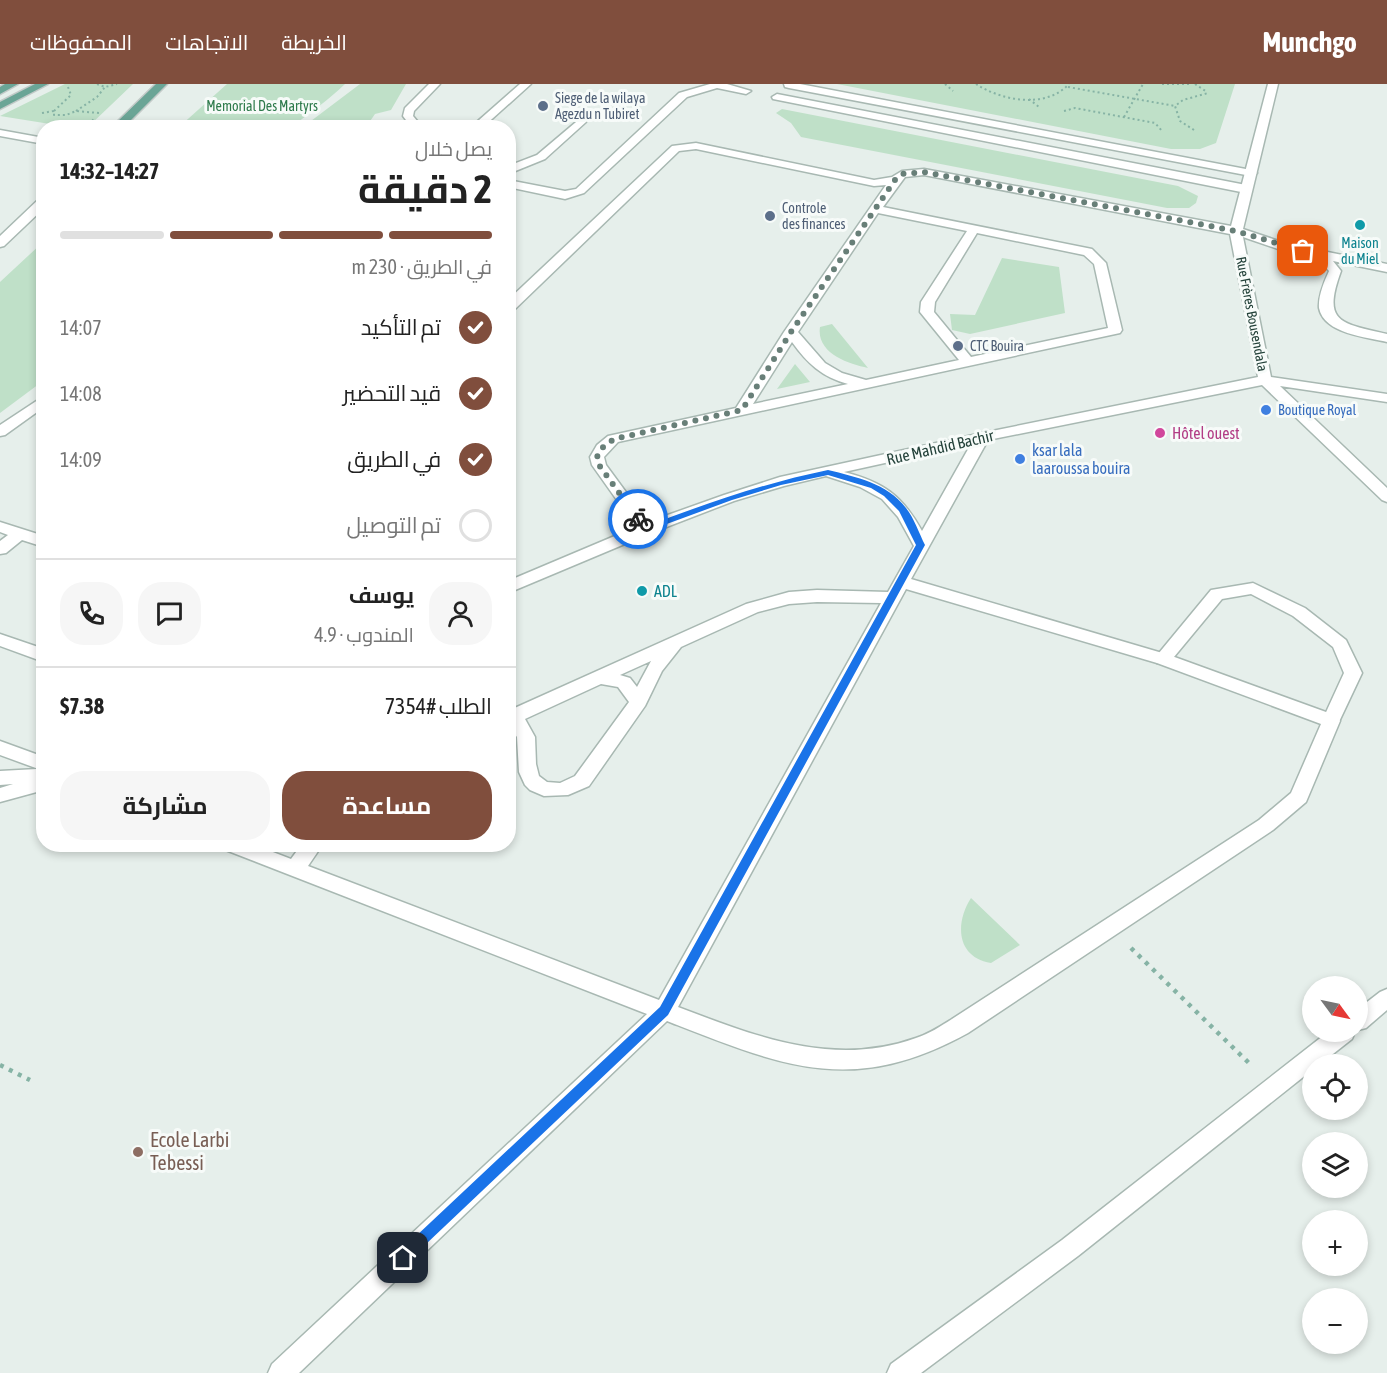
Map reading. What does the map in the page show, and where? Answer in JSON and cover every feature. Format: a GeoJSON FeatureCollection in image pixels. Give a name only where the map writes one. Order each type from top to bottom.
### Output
{"type":"FeatureCollection","features":[{"type":"Feature","properties":{"kind":"main road"},"geometry":{"type":"LineString","coordinates":[[0,91],[13,84]]}},
{"type":"Feature","properties":{"kind":"main road"},"geometry":{"type":"LineString","coordinates":[[0,106],[43,84]]}},
{"type":"Feature","properties":{"kind":"main road"},"geometry":{"type":"LineString","coordinates":[[126,120],[162,84]]}},
{"type":"Feature","properties":{"kind":"street"},"geometry":{"type":"LineString","coordinates":[[411,120],[408,116],[409,110],[435,84]]}},
{"type":"Feature","properties":{"kind":"street"},"geometry":{"type":"LineString","coordinates":[[484,120],[526,84]]}},
{"type":"Feature","properties":{"kind":"street","name":"Rue Frères Bousendala"},"geometry":{"type":"LineString","coordinates":[[1273,84],[1236,231],[1265,381],[1387,497]]}},
{"type":"Feature","properties":{"kind":"street"},"geometry":{"type":"LineString","coordinates":[[516,185],[565,195],[580,191],[683,95],[717,85],[746,91]]}},
{"type":"Feature","properties":{"kind":"street"},"geometry":{"type":"LineString","coordinates":[[789,85],[1251,173]]}},
{"type":"Feature","properties":{"kind":"street"},"geometry":{"type":"LineString","coordinates":[[777,97],[1246,189]]}},
{"type":"Feature","properties":{"kind":"street"},"geometry":{"type":"LineString","coordinates":[[516,166],[541,157],[582,120]]}},
{"type":"Feature","properties":{"kind":"street"},"geometry":{"type":"LineString","coordinates":[[0,133],[36,140]]}},
{"type":"Feature","properties":{"kind":"street"},"geometry":{"type":"LineString","coordinates":[[516,300],[676,148],[696,146],[874,183],[895,180]]}},
{"type":"Feature","properties":{"kind":"street"},"geometry":{"type":"LineString","coordinates":[[742,410],[791,332],[895,180],[902,174],[924,172],[1236,231],[1285,247],[1387,268]]}},
{"type":"Feature","properties":{"kind":"street"},"geometry":{"type":"LineString","coordinates":[[0,243],[36,209]]}},
{"type":"Feature","properties":{"kind":"street"},"geometry":{"type":"LineString","coordinates":[[645,529],[599,465],[597,457],[602,448],[614,439],[1115,330],[1100,263],[1088,252],[876,209]]}},
{"type":"Feature","properties":{"kind":"street"},"geometry":{"type":"LineString","coordinates":[[968,362],[927,312],[928,302],[974,229]]}},
{"type":"Feature","properties":{"kind":"street"},"geometry":{"type":"LineString","coordinates":[[1321,255],[1331,263],[1335,271],[1326,302],[1326,312],[1330,318],[1344,327],[1387,338]]}},
{"type":"Feature","properties":{"kind":"street"},"geometry":{"type":"LineString","coordinates":[[791,332],[812,360],[833,376],[865,384]]}},
{"type":"Feature","properties":{"kind":"street","name":"Rue Mahdid Bachir"},"geometry":{"type":"LineString","coordinates":[[516,585],[645,529],[780,482],[982,437],[1265,381],[1387,398]]}},
{"type":"Feature","properties":{"kind":"street"},"geometry":{"type":"LineString","coordinates":[[0,432],[36,406]]}},
{"type":"Feature","properties":{"kind":"street"},"geometry":{"type":"LineString","coordinates":[[280,1373],[664,1011],[982,437]]}},
{"type":"Feature","properties":{"kind":"street"},"geometry":{"type":"LineString","coordinates":[[828,473],[874,486],[886,494],[903,510],[921,545]]}},
{"type":"Feature","properties":{"kind":"street"},"geometry":{"type":"LineString","coordinates":[[0,527],[36,539]]}},
{"type":"Feature","properties":{"kind":"street"},"geometry":{"type":"LineString","coordinates":[[0,549],[19,534]]}},
{"type":"Feature","properties":{"kind":"street"},"geometry":{"type":"LineString","coordinates":[[902,582],[1163,659],[1331,721]]}},
{"type":"Feature","properties":{"kind":"street"},"geometry":{"type":"LineString","coordinates":[[250,852],[664,1011],[789,1056],[831,1062],[875,1058],[920,1047],[960,1026],[1266,825],[1299,797],[1353,673],[1340,644],[1299,612],[1253,588],[1217,594],[1163,659]]}},
{"type":"Feature","properties":{"kind":"street"},"geometry":{"type":"LineString","coordinates":[[516,715],[752,608],[789,598],[818,596],[892,598]]}},
{"type":"Feature","properties":{"kind":"street"},"geometry":{"type":"LineString","coordinates":[[0,640],[36,653]]}},
{"type":"Feature","properties":{"kind":"street"},"geometry":{"type":"LineString","coordinates":[[516,722],[524,727],[527,738],[527,770],[531,780],[548,790],[572,789],[582,781],[639,702],[655,668],[676,642]]}},
{"type":"Feature","properties":{"kind":"street"},"geometry":{"type":"LineString","coordinates":[[598,677],[624,682],[639,702]]}},
{"type":"Feature","properties":{"kind":"street"},"geometry":{"type":"LineString","coordinates":[[0,748],[36,761]]}},
{"type":"Feature","properties":{"kind":"street"},"geometry":{"type":"LineString","coordinates":[[0,778],[36,776]]}},
{"type":"Feature","properties":{"kind":"street"},"geometry":{"type":"LineString","coordinates":[[0,795],[36,785]]}},
{"type":"Feature","properties":{"kind":"street"},"geometry":{"type":"LineString","coordinates":[[294,869],[308,852]]}},
{"type":"Feature","properties":{"kind":"street"},"geometry":{"type":"LineString","coordinates":[[1368,1013],[1387,998]]}},
{"type":"Feature","properties":{"kind":"street"},"geometry":{"type":"LineString","coordinates":[[900,1373],[1070,1248],[1331,1042]]}},
{"type":"Feature","properties":{"kind":"path"},"geometry":{"type":"LineString","coordinates":[[97,84],[105,87],[117,84]]}},
{"type":"Feature","properties":{"kind":"path"},"geometry":{"type":"LineString","coordinates":[[976,84],[998,95],[1029,99],[1053,96],[1068,86],[1176,106]]}},
{"type":"Feature","properties":{"kind":"path"},"geometry":{"type":"LineString","coordinates":[[1124,117],[1143,84]]}},
{"type":"Feature","properties":{"kind":"path"},"geometry":{"type":"LineString","coordinates":[[1162,84],[1189,84]]}},
{"type":"Feature","properties":{"kind":"path"},"geometry":{"type":"LineString","coordinates":[[1176,106],[1183,100],[1208,93],[1195,84]]}},
{"type":"Feature","properties":{"kind":"path"},"geometry":{"type":"LineString","coordinates":[[41,113],[54,111],[54,115],[59,116],[76,111],[97,97],[105,87]]}},
{"type":"Feature","properties":{"kind":"path"},"geometry":{"type":"LineString","coordinates":[[1029,99],[1043,110]]}},
{"type":"Feature","properties":{"kind":"path"},"geometry":{"type":"LineString","coordinates":[[1176,106],[1180,121],[1194,130]]}},
{"type":"Feature","properties":{"kind":"path"},"geometry":{"type":"LineString","coordinates":[[1059,113],[1076,108],[1155,123],[1166,137]]}},
{"type":"Feature","properties":{"kind":"path"},"geometry":{"type":"LineString","coordinates":[[76,111],[100,114]]}},
{"type":"Feature","properties":{"kind":"path"},"geometry":{"type":"LineString","coordinates":[[1132,950],[1238,1053]]}},
{"type":"Feature","properties":{"kind":"path"},"geometry":{"type":"LineString","coordinates":[[0,1065],[30,1080]]}},
{"type":"Feature","properties":{"kind":"green space"},"geometry":{"type":"Polygon","coordinates":[[[65,84],[133,84],[95,120],[36,122],[0,116],[65,84]]]}},
{"type":"Feature","properties":{"kind":"green space","name":"Memorial Des Martyrs"},"geometry":{"type":"Polygon","coordinates":[[[227,84],[345,84],[301,120],[187,120],[227,84]]]}},
{"type":"Feature","properties":{"kind":"green space"},"geometry":{"type":"Polygon","coordinates":[[[360,84],[406,84],[391,110],[375,114],[371,120],[312,120],[360,84]]]}},
{"type":"Feature","properties":{"kind":"green space"},"geometry":{"type":"Polygon","coordinates":[[[837,84],[1235,84],[1216,143],[1200,149],[1171,149],[837,84]]]}},
{"type":"Feature","properties":{"kind":"green space"},"geometry":{"type":"Polygon","coordinates":[[[782,109],[1178,186],[1198,196],[1196,203],[1189,208],[1167,208],[801,137],[791,123],[776,113],[782,109]]]}},
{"type":"Feature","properties":{"kind":"green space"},"geometry":{"type":"Polygon","coordinates":[[[36,249],[36,386],[0,413],[0,282],[36,249]]]}},
{"type":"Feature","properties":{"kind":"green space"},"geometry":{"type":"Polygon","coordinates":[[[1002,258],[1059,267],[1065,313],[970,334],[952,330],[950,314],[975,315],[1002,258]]]}},
{"type":"Feature","properties":{"kind":"green space"},"geometry":{"type":"Polygon","coordinates":[[[832,324],[868,368],[835,356],[823,344],[820,327],[832,324]]]}},
{"type":"Feature","properties":{"kind":"green space"},"geometry":{"type":"Polygon","coordinates":[[[795,364],[810,382],[777,389],[795,364]]]}},
{"type":"Feature","properties":{"kind":"green space"},"geometry":{"type":"Polygon","coordinates":[[[971,898],[1020,945],[991,963],[979,960],[971,954],[962,938],[962,918],[971,898]]]}},
{"type":"Feature","properties":{"kind":"way so far"},"geometry":{"type":"LineString","coordinates":[[638,519],[599,465],[597,457],[602,448],[614,439],[742,410],[791,332],[895,180],[902,174],[924,172],[1236,231],[1303,251]]}},
{"type":"Feature","properties":{"kind":"place","name":"Siege de la wilaya Agezdu n Tubiret"},"geometry":{"type":"Point","coordinates":[543,106]}},
{"type":"Feature","properties":{"kind":"place","name":"Controle des finances"},"geometry":{"type":"Point","coordinates":[770,216]}},
{"type":"Feature","properties":{"kind":"place","name":"Maison du Miel"},"geometry":{"type":"Point","coordinates":[1360,225]}},
{"type":"Feature","properties":{"kind":"place","name":"CTC Bouira"},"geometry":{"type":"Point","coordinates":[958,346]}},
{"type":"Feature","properties":{"kind":"place","name":"Boutique Royal"},"geometry":{"type":"Point","coordinates":[1266,410]}},
{"type":"Feature","properties":{"kind":"place","name":"Hôtel ouest"},"geometry":{"type":"Point","coordinates":[1160,433]}},
{"type":"Feature","properties":{"kind":"place","name":"ksar lala laaroussa bouira"},"geometry":{"type":"Point","coordinates":[1020,459]}},
{"type":"Feature","properties":{"kind":"place","name":"ADL"},"geometry":{"type":"Point","coordinates":[642,591]}},
{"type":"Feature","properties":{"kind":"place","name":"Ecole Larbi Tebessi"},"geometry":{"type":"Point","coordinates":[138,1152]}},
{"type":"Feature","properties":{"kind":"route"},"geometry":{"type":"LineString","coordinates":[[403,1258],[664,1011],[921,545],[903,510],[886,494],[874,486],[828,473],[780,482],[645,529],[638,519]]}}]}
